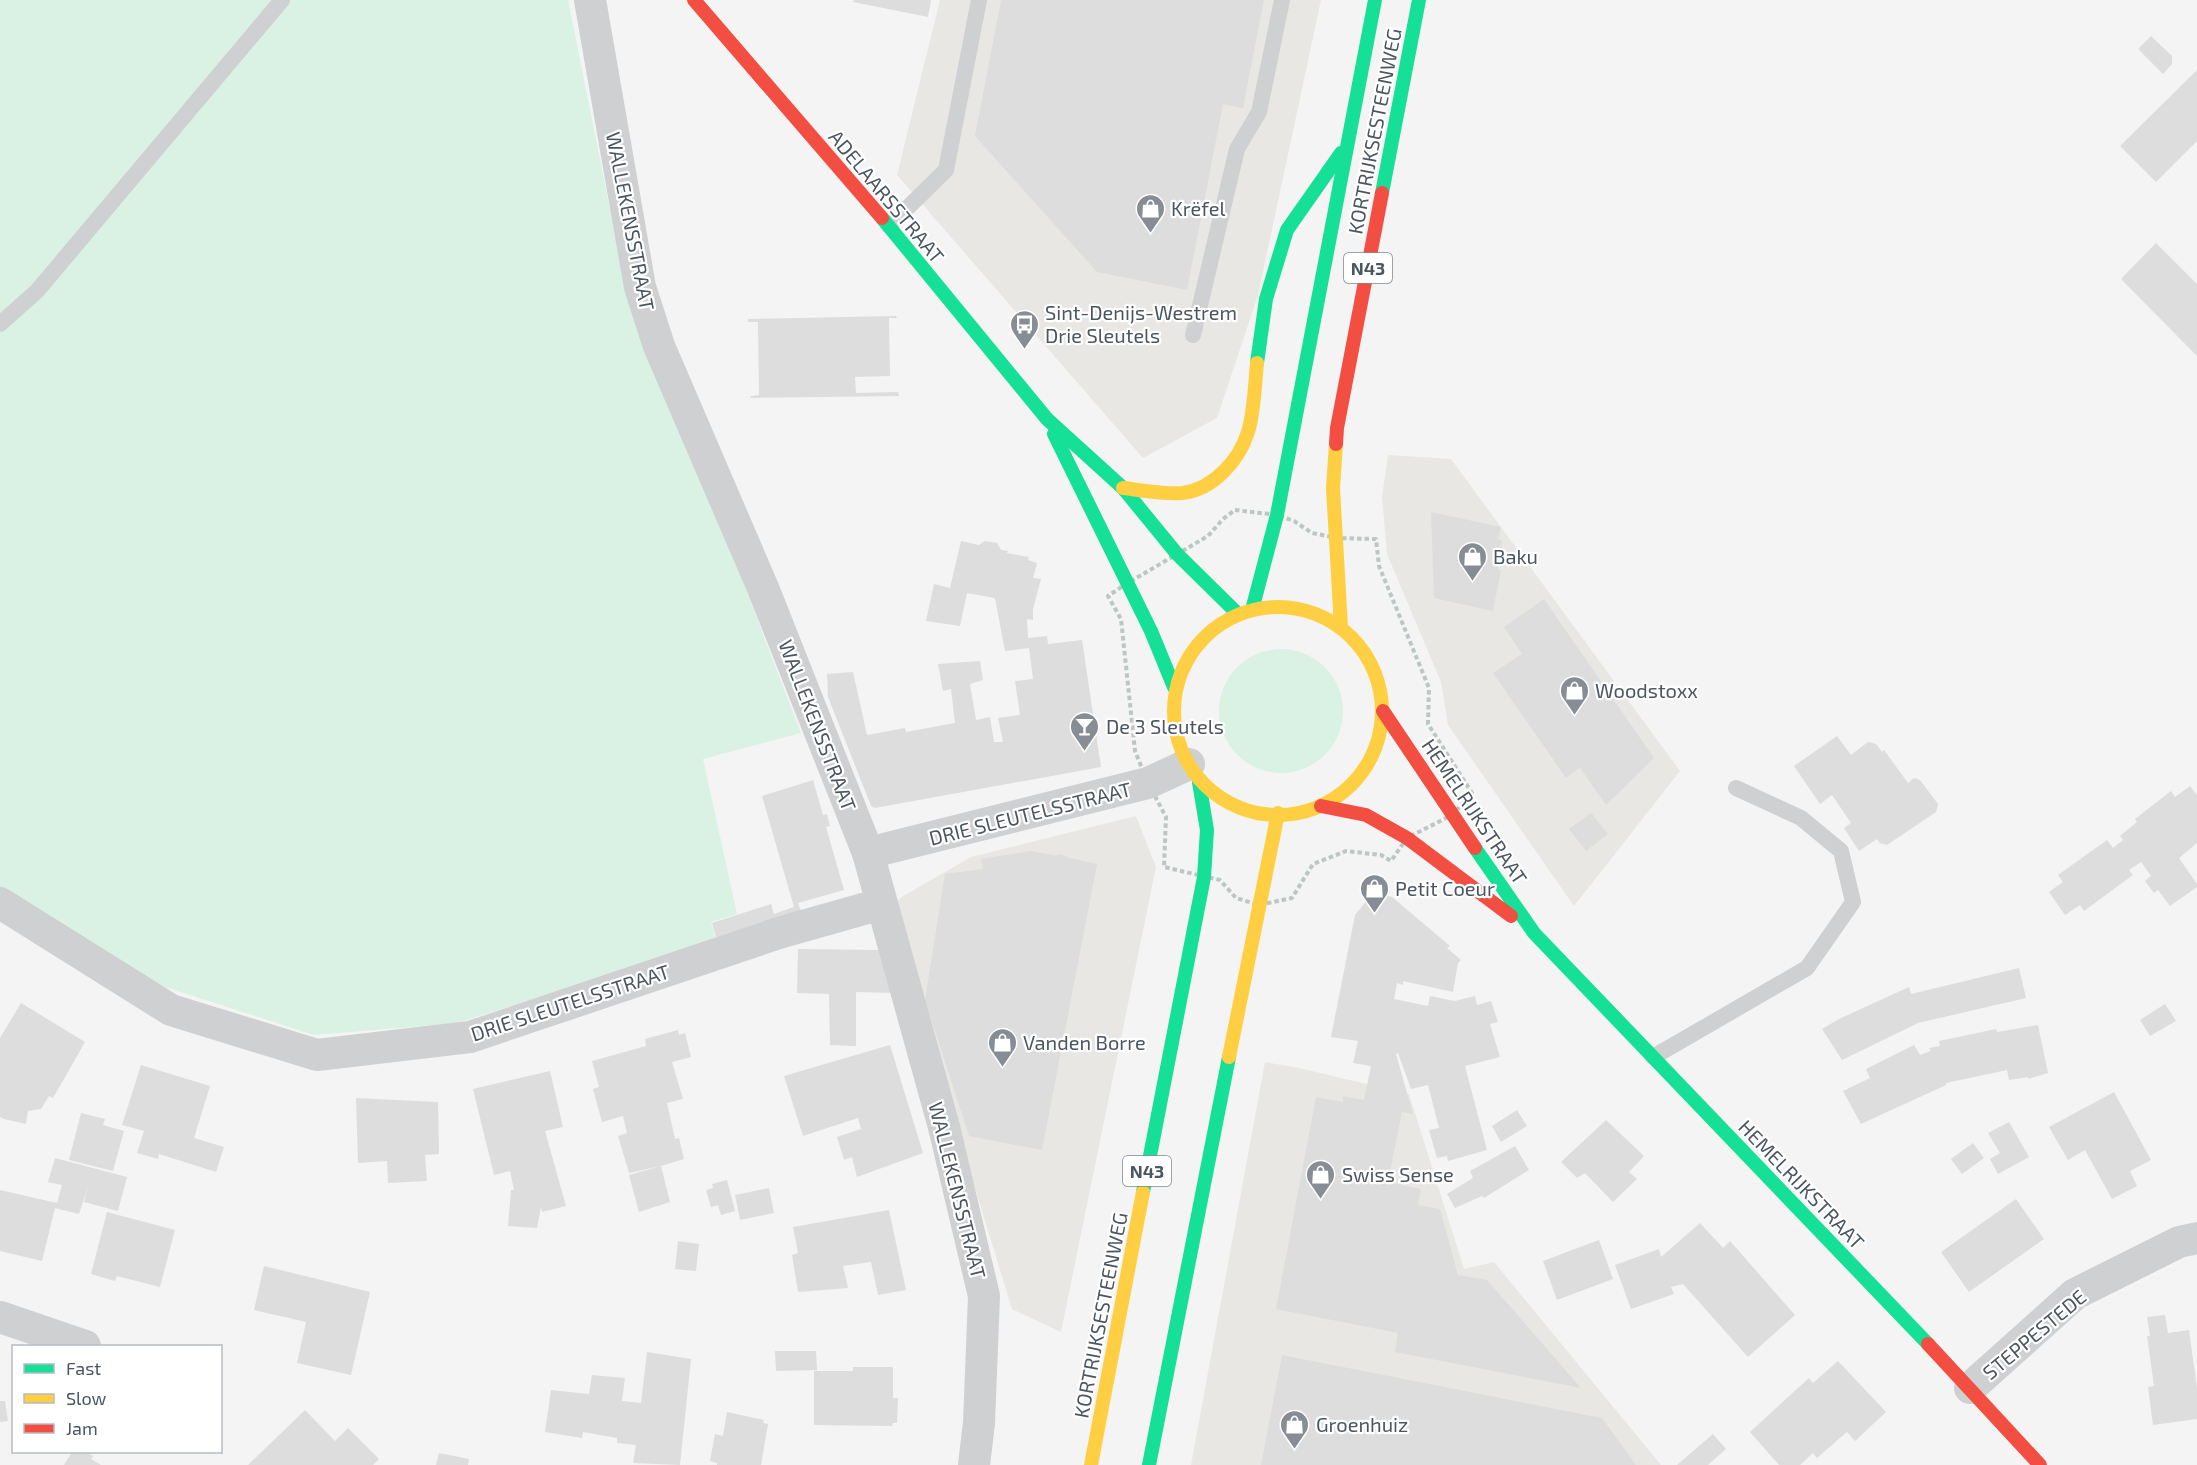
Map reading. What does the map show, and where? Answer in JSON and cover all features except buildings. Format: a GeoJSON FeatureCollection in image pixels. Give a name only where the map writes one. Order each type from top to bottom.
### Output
{"type":"FeatureCollection","features":[{"type":"Feature","properties":{"kind":"main road","name":"ADELAARSSTRAAT"},"geometry":{"type":"LineString","coordinates":[[694,0],[889,226],[1047,419],[1123,488],[1177,554],[1238,614]]}},
{"type":"Feature","properties":{"kind":"main road","name":"KORTRIJKSESTEENWEG"},"geometry":{"type":"LineString","coordinates":[[1252,610],[1277,515],[1375,0]]}},
{"type":"Feature","properties":{"kind":"main road","name":"KORTRIJKSESTEENWEG"},"geometry":{"type":"LineString","coordinates":[[1341,627],[1333,488],[1337,428],[1419,0]]}},
{"type":"Feature","properties":{"kind":"main road","name":"N43"},"geometry":{"type":"LineString","coordinates":[[1123,488],[1181,493],[1200,489],[1221,474],[1235,458],[1248,432],[1266,299],[1287,230],[1347,144]]}},
{"type":"Feature","properties":{"kind":"main road","name":"ADELAARSSTRAAT"},"geometry":{"type":"LineString","coordinates":[[1047,419],[1151,631],[1174,687]]}},
{"type":"Feature","properties":{"kind":"main road"},"geometry":{"type":"LineString","coordinates":[[1174,687],[1198,644],[1238,614],[1280,605],[1316,616],[1341,627],[1374,663],[1383,711],[1380,740],[1357,781],[1321,806],[1278,813],[1235,808],[1194,773]]}},
{"type":"Feature","properties":{"kind":"main road","name":"N43"},"geometry":{"type":"LineString","coordinates":[[1174,687],[1177,731],[1194,773]]}},
{"type":"Feature","properties":{"kind":"main road","name":"HEMELRIJKSTRAAT"},"geometry":{"type":"LineString","coordinates":[[1383,711],[1534,933],[1970,1388],[2040,1465]]}},
{"type":"Feature","properties":{"kind":"main road","name":"KORTRIJKSESTEENWEG"},"geometry":{"type":"LineString","coordinates":[[1091,1465],[1204,877],[1207,830],[1194,773]]}},
{"type":"Feature","properties":{"kind":"main road","name":"HEMELRIJKSTRAAT"},"geometry":{"type":"LineString","coordinates":[[1321,806],[1366,815],[1407,838],[1534,933]]}},
{"type":"Feature","properties":{"kind":"main road"},"geometry":{"type":"LineString","coordinates":[[1149,1465],[1278,813]]}},
{"type":"Feature","properties":{"kind":"street","name":"WALLEKENSSTRAAT"},"geometry":{"type":"LineString","coordinates":[[590,0],[640,287],[659,346],[764,588],[868,853],[944,1127],[984,1296],[979,1423],[974,1465]]}},
{"type":"Feature","properties":{"kind":"street","name":"DRIE SLEUTELSSTRAAT"},"geometry":{"type":"LineString","coordinates":[[868,853],[1194,773]]}},
{"type":"Feature","properties":{"kind":"street","name":"DRIE SLEUTELSSTRAAT"},"geometry":{"type":"LineString","coordinates":[[0,903],[171,1010],[318,1055],[470,1037],[782,932],[881,904]]}},
{"type":"Feature","properties":{"kind":"street","name":"STEPPESTEDE"},"geometry":{"type":"LineString","coordinates":[[1970,1388],[2075,1294],[2179,1242],[2197,1238]]}},
{"type":"Feature","properties":{"kind":"street"},"geometry":{"type":"LineString","coordinates":[[0,1317],[79,1345]]}},
{"type":"Feature","properties":{"kind":"lane"},"geometry":{"type":"LineString","coordinates":[[0,324],[37,291],[282,0]]}},
{"type":"Feature","properties":{"kind":"lane"},"geometry":{"type":"LineString","coordinates":[[889,226],[946,170],[979,0]]}},
{"type":"Feature","properties":{"kind":"lane"},"geometry":{"type":"LineString","coordinates":[[1193,335],[1237,149],[1259,112],[1282,0]]}},
{"type":"Feature","properties":{"kind":"lane"},"geometry":{"type":"LineString","coordinates":[[1653,1057],[1807,968],[1853,902],[1841,851],[1801,818],[1736,788]]}},
{"type":"Feature","properties":{"kind":"path"},"geometry":{"type":"LineString","coordinates":[[1236,510],[1277,515],[1294,521],[1312,534],[1337,538],[1376,539],[1379,566],[1429,688],[1428,724],[1472,793],[1452,815],[1407,838],[1391,861],[1381,855],[1346,851],[1313,864],[1292,898],[1258,905],[1236,898],[1220,880],[1164,867],[1166,817],[1148,783],[1135,751],[1121,619],[1108,596],[1208,536],[1223,519],[1236,510]]}},
{"type":"Feature","properties":{"kind":"shaded area"},"geometry":{"type":"Polygon","coordinates":[[[940,0],[1321,0],[1258,295],[1217,418],[1143,458],[897,175],[940,0]]]}},
{"type":"Feature","properties":{"kind":"shaded area"},"geometry":{"type":"Polygon","coordinates":[[[1388,455],[1451,459],[1680,771],[1574,906],[1448,725],[1441,682],[1387,554],[1382,497],[1388,455]]]}},
{"type":"Feature","properties":{"kind":"shaded area"},"geometry":{"type":"Polygon","coordinates":[[[1136,816],[1156,867],[1061,1332],[1012,1309],[957,1129],[896,904],[900,898],[971,857],[1136,816]]]}},
{"type":"Feature","properties":{"kind":"shaded area"},"geometry":{"type":"Polygon","coordinates":[[[1265,1062],[1409,1094],[1464,1269],[1494,1262],[1661,1465],[1191,1465],[1265,1062]]]}},
{"type":"Feature","properties":{"kind":"green space"},"geometry":{"type":"Polygon","coordinates":[[[0,0],[568,0],[623,274],[729,539],[801,733],[703,759],[737,914],[711,922],[716,941],[457,1023],[314,1035],[156,984],[0,889],[0,0]]]}},
{"type":"Feature","properties":{"kind":"green space"},"geometry":{"type":"Polygon","coordinates":[[[1281,649],[1305,654],[1325,667],[1338,687],[1343,711],[1338,735],[1325,755],[1305,768],[1281,773],[1257,768],[1237,755],[1224,735],[1219,711],[1224,687],[1237,667],[1257,654],[1281,649]]]}},
{"type":"Feature","properties":{"kind":"traffic: fast"},"geometry":{"type":"LineString","coordinates":[[1252,610],[1277,515],[1375,0]]}},
{"type":"Feature","properties":{"kind":"traffic: fast"},"geometry":{"type":"LineString","coordinates":[[1382,193],[1419,0]]}},
{"type":"Feature","properties":{"kind":"traffic: fast"},"geometry":{"type":"LineString","coordinates":[[1257,363],[1266,299],[1287,230],[1341,153]]}},
{"type":"Feature","properties":{"kind":"traffic: fast"},"geometry":{"type":"LineString","coordinates":[[882,218],[1047,419],[1123,488],[1177,554],[1238,614]]}},
{"type":"Feature","properties":{"kind":"traffic: fast"},"geometry":{"type":"LineString","coordinates":[[1054,434],[1151,631],[1174,687]]}},
{"type":"Feature","properties":{"kind":"traffic: fast"},"geometry":{"type":"LineString","coordinates":[[1143,1192],[1204,877],[1207,830],[1199,782]]}},
{"type":"Feature","properties":{"kind":"traffic: fast"},"geometry":{"type":"LineString","coordinates":[[1475,848],[1534,933],[1928,1344]]}},
{"type":"Feature","properties":{"kind":"traffic: fast"},"geometry":{"type":"LineString","coordinates":[[1149,1465],[1229,1057]]}},
{"type":"Feature","properties":{"kind":"traffic: slow"},"geometry":{"type":"LineString","coordinates":[[1123,488],[1161,493],[1183,493],[1205,486],[1223,472],[1238,453],[1248,432],[1253,408],[1257,363]]}},
{"type":"Feature","properties":{"kind":"traffic: slow"},"geometry":{"type":"LineString","coordinates":[[1336,444],[1333,488],[1341,627]]}},
{"type":"Feature","properties":{"kind":"traffic: slow"},"geometry":{"type":"LineString","coordinates":[[1278,607],[1298,609],[1318,615],[1344,631],[1358,645],[1374,671],[1380,691],[1382,711],[1380,731],[1374,751],[1358,777],[1344,791],[1318,807],[1298,813],[1278,815],[1258,813],[1238,807],[1212,791],[1198,777],[1182,751],[1176,731],[1174,711],[1176,691],[1182,671],[1198,645],[1212,631],[1238,615],[1258,609],[1278,607]]}},
{"type":"Feature","properties":{"kind":"traffic: slow"},"geometry":{"type":"LineString","coordinates":[[1229,1057],[1278,813]]}},
{"type":"Feature","properties":{"kind":"traffic: slow"},"geometry":{"type":"LineString","coordinates":[[1091,1465],[1143,1192]]}},
{"type":"Feature","properties":{"kind":"traffic: jam"},"geometry":{"type":"LineString","coordinates":[[694,0],[882,218]]}},
{"type":"Feature","properties":{"kind":"traffic: jam"},"geometry":{"type":"LineString","coordinates":[[1336,444],[1337,428],[1382,193]]}},
{"type":"Feature","properties":{"kind":"traffic: jam"},"geometry":{"type":"LineString","coordinates":[[1383,711],[1475,848]]}},
{"type":"Feature","properties":{"kind":"traffic: jam"},"geometry":{"type":"LineString","coordinates":[[1321,806],[1366,815],[1407,838],[1511,916]]}},
{"type":"Feature","properties":{"kind":"traffic: jam"},"geometry":{"type":"LineString","coordinates":[[1928,1344],[2040,1465]]}},
{"type":"Feature","properties":{"kind":"place","name":"Krëfel"},"geometry":{"type":"Point","coordinates":[1150,234]}},
{"type":"Feature","properties":{"kind":"place","name":"Sint-Denijs-Westrem Drie Sleutels"},"geometry":{"type":"Point","coordinates":[1024,350]}},
{"type":"Feature","properties":{"kind":"place","name":"Baku"},"geometry":{"type":"Point","coordinates":[1472,582]}},
{"type":"Feature","properties":{"kind":"place","name":"Woodstoxx"},"geometry":{"type":"Point","coordinates":[1574,716]}},
{"type":"Feature","properties":{"kind":"place","name":"De 3 Sleutels"},"geometry":{"type":"Point","coordinates":[1085,752]}},
{"type":"Feature","properties":{"kind":"place","name":"Petit Coeur"},"geometry":{"type":"Point","coordinates":[1374,914]}},
{"type":"Feature","properties":{"kind":"place","name":"Vanden Borre"},"geometry":{"type":"Point","coordinates":[1002,1068]}},
{"type":"Feature","properties":{"kind":"place","name":"Swiss Sense"},"geometry":{"type":"Point","coordinates":[1321,1200]}},
{"type":"Feature","properties":{"kind":"place","name":"Groenhuiz"},"geometry":{"type":"Point","coordinates":[1295,1450]}}]}
